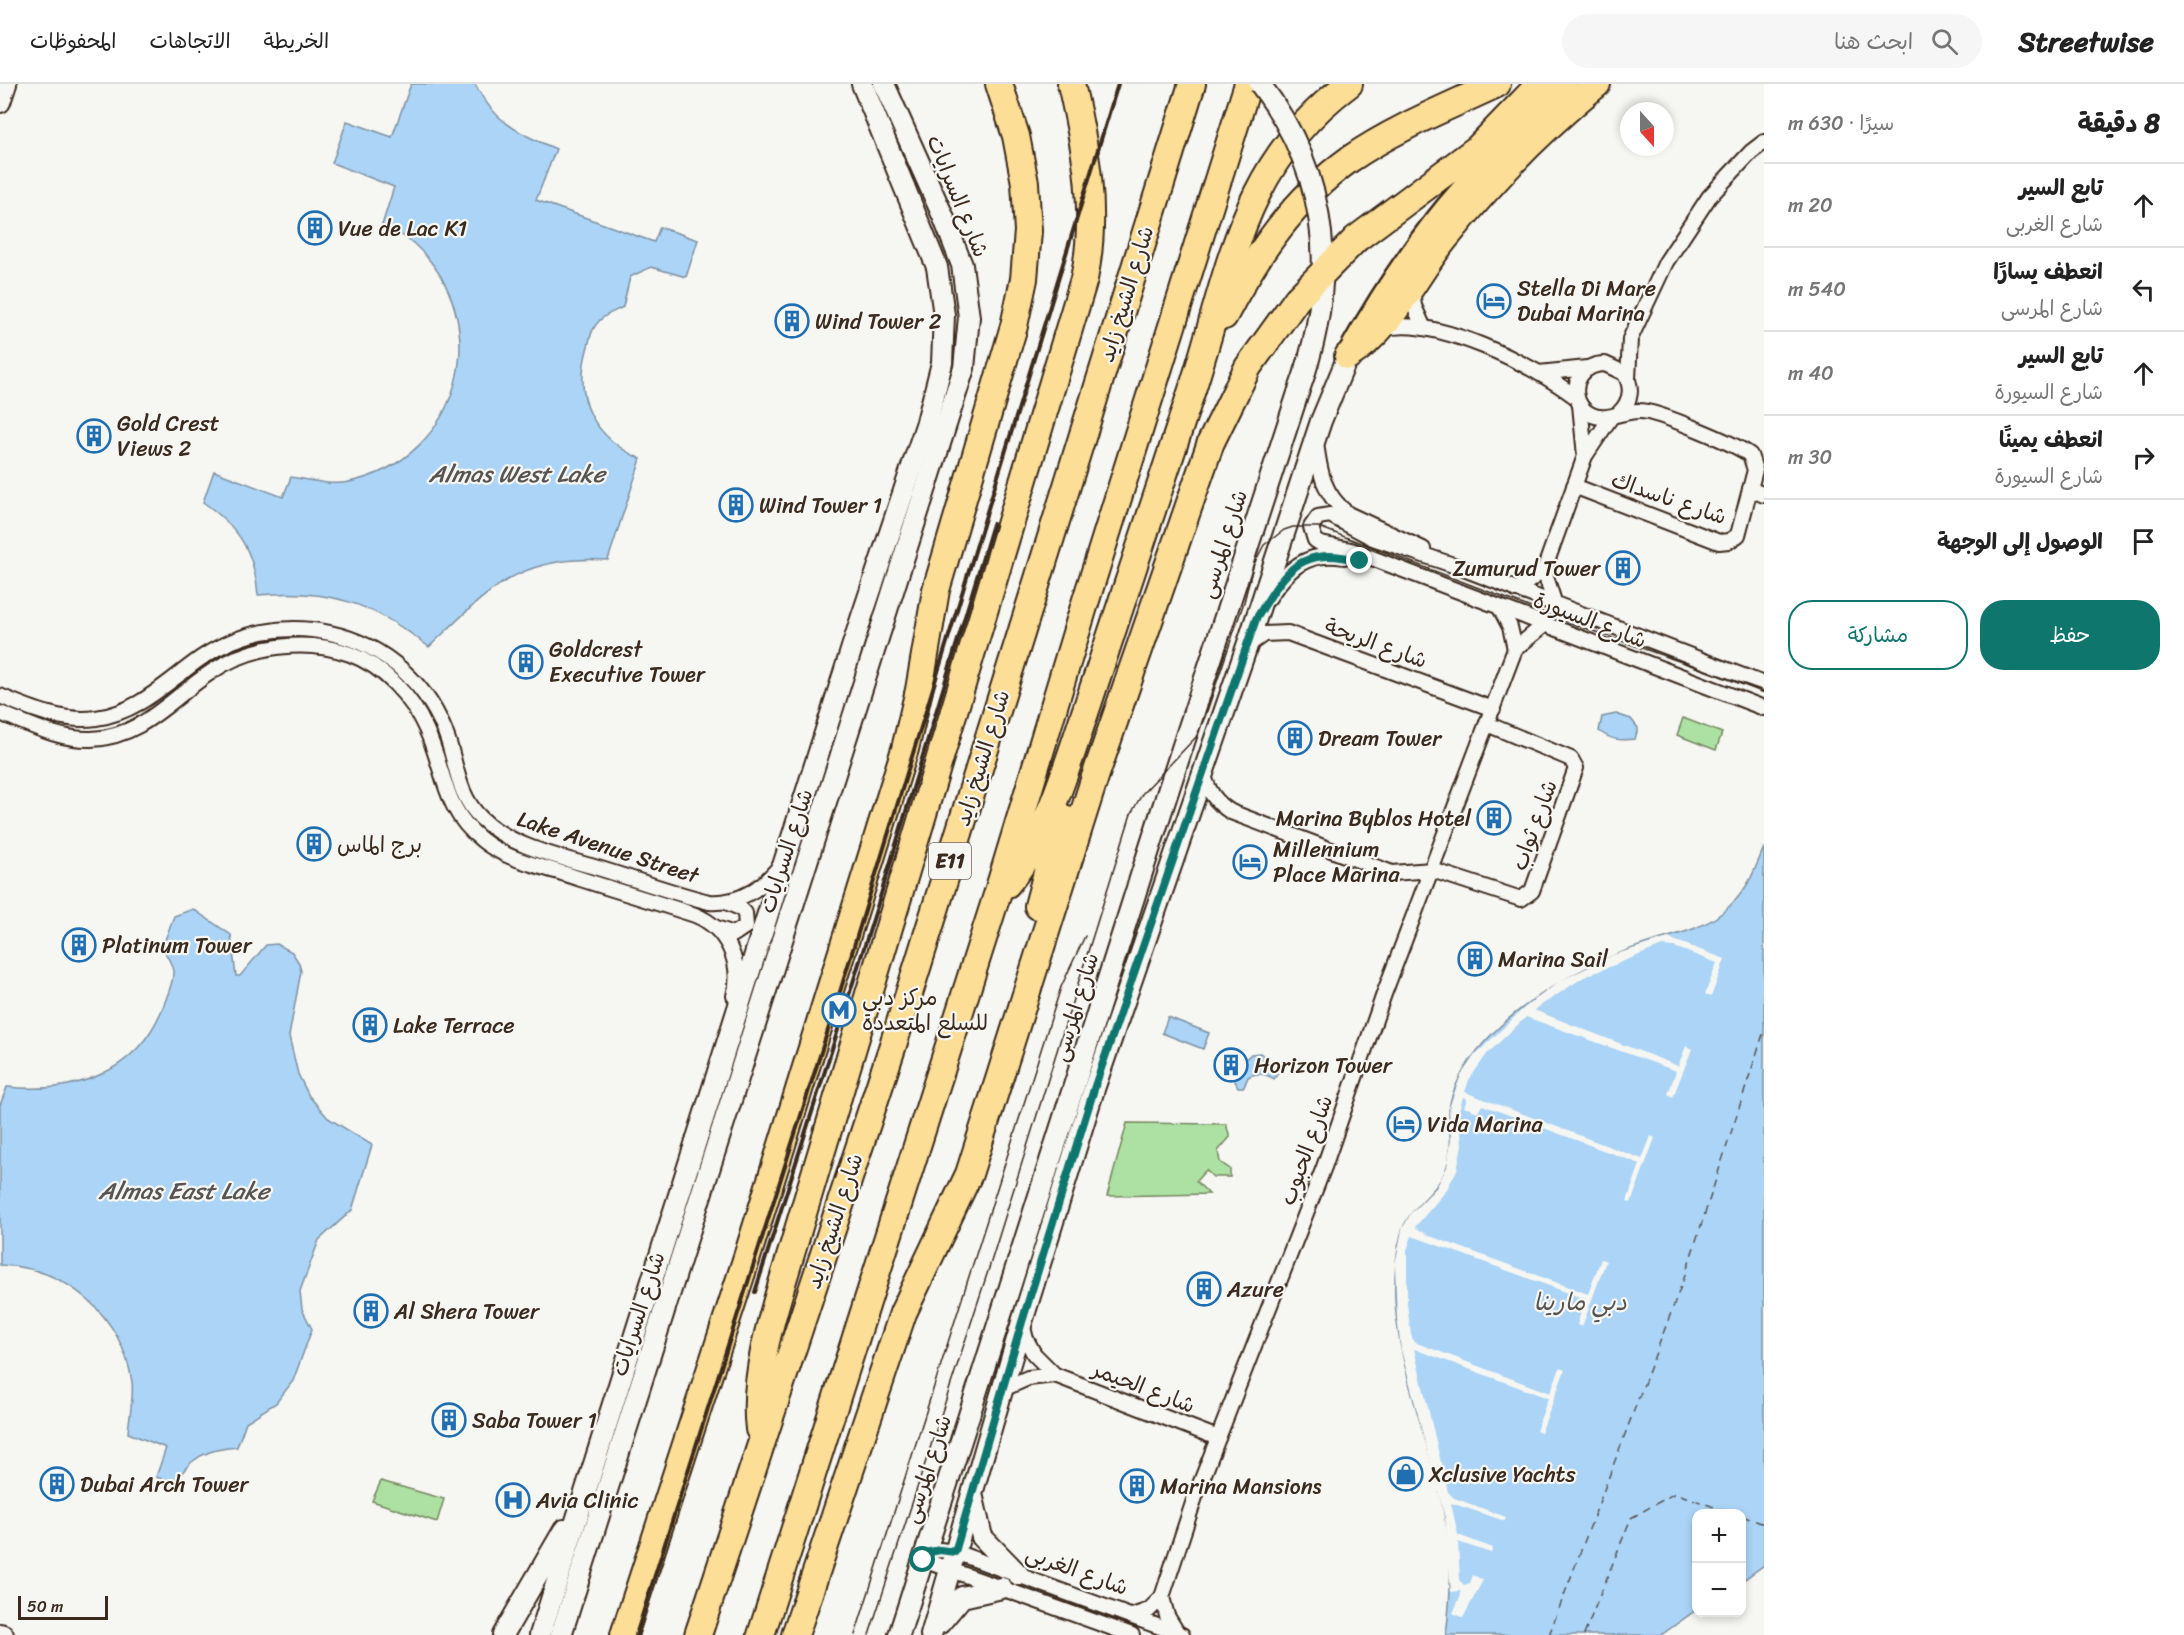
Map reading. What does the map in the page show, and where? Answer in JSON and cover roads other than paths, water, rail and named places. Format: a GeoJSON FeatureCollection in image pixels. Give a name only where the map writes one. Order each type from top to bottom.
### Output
{"type":"FeatureCollection","features":[{"type":"Feature","properties":{"kind":"highway"},"geometry":{"type":"LineString","coordinates":[[624,1635],[747,1257],[904,749],[917,700],[936,590],[971,479],[1017,314],[1027,255],[1027,207],[1016,136],[999,84]]}},
{"type":"Feature","properties":{"kind":"highway"},"geometry":{"type":"LineString","coordinates":[[1054,84],[1082,145]]}},
{"type":"Feature","properties":{"kind":"highway"},"geometry":{"type":"LineString","coordinates":[[761,1442],[758,1401],[763,1360],[798,1230],[1084,279],[1089,257],[1092,212],[1088,167],[1071,84]]}},
{"type":"Feature","properties":{"kind":"highway","name":"شارع الشيخ زايد"},"geometry":{"type":"LineString","coordinates":[[698,1635],[893,1045],[1192,84]]}},
{"type":"Feature","properties":{"kind":"highway","name":"E11"},"geometry":{"type":"LineString","coordinates":[[760,1635],[997,895],[1093,577],[1248,84]]}},
{"type":"Feature","properties":{"kind":"highway"},"geometry":{"type":"LineString","coordinates":[[997,895],[1022,866],[1042,830],[1104,657],[1196,379],[1237,237],[1254,195],[1291,139],[1322,107],[1349,84]]}},
{"type":"Feature","properties":{"kind":"highway"},"geometry":{"type":"LineString","coordinates":[[1196,379],[1220,323],[1250,270],[1284,220],[1315,188],[1368,147],[1497,84]]}},
{"type":"Feature","properties":{"kind":"highway"},"geometry":{"type":"LineString","coordinates":[[795,1635],[903,1313],[969,1174],[1024,998],[1169,559],[1222,416],[1248,367],[1279,321],[1342,252],[1386,215],[1478,148],[1540,84]]}},
{"type":"Feature","properties":{"kind":"highway"},"geometry":{"type":"LineString","coordinates":[[1348,356],[1380,330],[1445,239],[1494,180],[1539,133],[1597,84]]}},
{"type":"Feature","properties":{"kind":"highway"},"geometry":{"type":"LineString","coordinates":[[1024,998],[1025,966],[1042,890],[1086,741],[1104,657]]}},
{"type":"Feature","properties":{"kind":"main road"},"geometry":{"type":"LineString","coordinates":[[0,102],[6,84]]}},
{"type":"Feature","properties":{"kind":"main road","name":"شارع السرايات"},"geometry":{"type":"LineString","coordinates":[[540,1635],[864,608],[927,422],[942,363],[944,339],[942,291],[930,244],[862,84]]}},
{"type":"Feature","properties":{"kind":"main road","name":"شارع السرايات"},"geometry":{"type":"LineString","coordinates":[[561,1635],[964,368],[969,325],[967,290],[953,240],[884,84]]}},
{"type":"Feature","properties":{"kind":"main road","name":"شارع المرسى"},"geometry":{"type":"LineString","coordinates":[[899,1635],[1159,819],[1298,393],[1317,326],[1323,280],[1322,233],[1314,191],[1301,153],[1283,118],[1260,84]]}},
{"type":"Feature","properties":{"kind":"main road"},"geometry":{"type":"LineString","coordinates":[[1348,356],[1383,297],[1439,217],[1486,164],[1566,84]]}},
{"type":"Feature","properties":{"kind":"main road","name":"شارع المرسى"},"geometry":{"type":"LineString","coordinates":[[932,1635],[1022,1322],[1095,1086],[1247,646],[1316,437],[1348,356]]}},
{"type":"Feature","properties":{"kind":"main road"},"geometry":{"type":"LineString","coordinates":[[912,464],[933,470]]}},
{"type":"Feature","properties":{"kind":"main road"},"geometry":{"type":"LineString","coordinates":[[709,1101],[730,1106]]}},
{"type":"Feature","properties":{"kind":"main road"},"geometry":{"type":"LineString","coordinates":[[973,1493],[976,1521],[982,1537],[1019,1575]]}},
{"type":"Feature","properties":{"kind":"main road","name":"شارع السرايات"},"geometry":{"type":"LineString","coordinates":[[503,1635],[583,1497]]}},
{"type":"Feature","properties":{"kind":"main road"},"geometry":{"type":"LineString","coordinates":[[932,1635],[947,1611],[962,1597],[1002,1588]]}},
{"type":"Feature","properties":{"kind":"street"},"geometry":{"type":"LineString","coordinates":[[1539,373],[1587,369],[1605,363],[1630,339],[1666,262],[1686,229],[1709,197],[1764,138]]}},
{"type":"Feature","properties":{"kind":"street"},"geometry":{"type":"LineString","coordinates":[[1751,152],[1764,142]]}},
{"type":"Feature","properties":{"kind":"street"},"geometry":{"type":"LineString","coordinates":[[1412,284],[1414,306],[1423,326]]}},
{"type":"Feature","properties":{"kind":"street"},"geometry":{"type":"LineString","coordinates":[[1380,330],[1401,325],[1423,326],[1484,347],[1539,373],[1578,401],[1593,416],[1614,415]]}},
{"type":"Feature","properties":{"kind":"street"},"geometry":{"type":"LineString","coordinates":[[1516,590],[1544,570],[1585,456],[1614,415],[1629,400],[1630,339]]}},
{"type":"Feature","properties":{"kind":"street"},"geometry":{"type":"LineString","coordinates":[[1605,363],[1619,368],[1629,385]]}},
{"type":"Feature","properties":{"kind":"street"},"geometry":{"type":"LineString","coordinates":[[1585,456],[1578,401],[1578,381],[1587,369]]}},
{"type":"Feature","properties":{"kind":"street","name":"شارع ناسداك"},"geometry":{"type":"LineString","coordinates":[[1574,486],[1724,542],[1738,535],[1755,464],[1750,455],[1651,412],[1629,385]]}},
{"type":"Feature","properties":{"kind":"street","name":"شارع ناسداك"},"geometry":{"type":"LineString","coordinates":[[1614,415],[1651,412]]}},
{"type":"Feature","properties":{"kind":"street","name":"شارع السيورة"},"geometry":{"type":"LineString","coordinates":[[1316,437],[1323,484],[1338,506],[1348,514],[1438,555],[1456,567]]}},
{"type":"Feature","properties":{"kind":"street"},"geometry":{"type":"LineString","coordinates":[[1750,489],[1764,495]]}},
{"type":"Feature","properties":{"kind":"street","name":"شارع السيورة"},"geometry":{"type":"LineString","coordinates":[[1764,684],[1585,615],[1362,534],[1330,515],[1318,517],[1314,521],[1311,534],[1321,544],[1351,550],[1544,626],[1764,708]]}},
{"type":"Feature","properties":{"kind":"street","name":"شارع السيورة"},"geometry":{"type":"LineString","coordinates":[[1256,619],[1286,573],[1310,557],[1334,555],[1401,571]]}},
{"type":"Feature","properties":{"kind":"street"},"geometry":{"type":"LineString","coordinates":[[1544,570],[1555,604]]}},
{"type":"Feature","properties":{"kind":"street"},"geometry":{"type":"LineString","coordinates":[[1500,608],[1510,627],[1515,649],[1544,626]]}},
{"type":"Feature","properties":{"kind":"street","name":"Lake Avenue Street"},"geometry":{"type":"LineString","coordinates":[[0,696],[64,717],[97,718],[127,709],[166,686],[202,657],[251,634],[278,629],[305,629],[332,633],[376,650],[408,674],[422,689],[442,723],[463,793],[470,805],[493,828],[507,837],[550,853],[701,900],[726,902],[740,908],[745,913],[746,926],[734,934],[716,928],[695,915],[513,858],[482,841],[469,829],[450,801],[427,729],[408,699],[384,674],[351,654],[306,646],[257,651],[212,671],[138,728],[106,737],[74,738],[58,735],[0,713]]}},
{"type":"Feature","properties":{"kind":"street","name":"شارع الريحة"},"geometry":{"type":"LineString","coordinates":[[1247,646],[1264,634],[1288,633],[1492,709]]}},
{"type":"Feature","properties":{"kind":"street","name":"شارع الحبوب"},"geometry":{"type":"LineString","coordinates":[[1162,1597],[1218,1438],[1324,1167],[1384,994],[1515,649]]}},
{"type":"Feature","properties":{"kind":"street","name":"شارع ثواب"},"geometry":{"type":"LineString","coordinates":[[1432,870],[1516,899],[1524,898],[1532,891],[1576,768],[1571,759],[1487,724]]}},
{"type":"Feature","properties":{"kind":"street"},"geometry":{"type":"LineString","coordinates":[[1203,772],[1211,795],[1232,813],[1392,873],[1432,870]]}},
{"type":"Feature","properties":{"kind":"street","name":"Lake Avenue Street"},"geometry":{"type":"LineString","coordinates":[[726,902],[752,892],[763,884],[787,857]]}},
{"type":"Feature","properties":{"kind":"street","name":"Lake Avenue Street"},"geometry":{"type":"LineString","coordinates":[[716,928],[729,946],[736,967],[736,989],[730,1015],[732,1031]]}},
{"type":"Feature","properties":{"kind":"street","name":"شارع الحيمر"},"geometry":{"type":"LineString","coordinates":[[1022,1322],[1026,1339],[1034,1354],[1054,1375],[1218,1438]]}},
{"type":"Feature","properties":{"kind":"street","name":"شارع الحيمر"},"geometry":{"type":"LineString","coordinates":[[1003,1389],[1028,1378],[1054,1375]]}},
{"type":"Feature","properties":{"kind":"street","name":"شارع الغربى"},"geometry":{"type":"LineString","coordinates":[[924,1557],[1019,1575],[1180,1634]]}},
{"type":"Feature","properties":{"kind":"street","name":"شارع الغربى"},"geometry":{"type":"LineString","coordinates":[[953,1561],[1002,1588],[1128,1634]]}},
{"type":"Feature","properties":{"kind":"street"},"geometry":{"type":"LineString","coordinates":[[1132,1616],[1149,1610],[1162,1597]]}},
{"type":"Feature","properties":{"kind":"street"},"geometry":{"type":"LineString","coordinates":[[1162,1597],[1167,1616],[1180,1634]]}},
{"type":"Feature","properties":{"kind":"water","name":"Almas West Lake"},"geometry":{"type":"Polygon","coordinates":[[[411,84],[475,84],[491,108],[508,125],[556,149],[536,200],[654,242],[660,227],[698,240],[686,277],[651,267],[630,277],[623,307],[601,319],[594,327],[590,338],[583,368],[583,386],[592,416],[611,440],[641,459],[608,560],[550,563],[527,570],[507,580],[489,593],[429,647],[388,619],[349,602],[306,594],[258,595],[253,565],[242,541],[226,521],[203,502],[214,471],[283,497],[291,477],[342,483],[388,468],[419,446],[441,416],[455,382],[460,346],[455,309],[439,274],[413,243],[382,225],[394,187],[332,163],[347,121],[392,137],[411,84]]]}},
{"type":"Feature","properties":{"kind":"water"},"geometry":{"type":"Polygon","coordinates":[[[1616,714],[1631,719],[1638,728],[1635,739],[1616,739],[1599,731],[1602,717],[1616,714]]]}},
{"type":"Feature","properties":{"kind":"water","name":"دبي مارينا"},"geometry":{"type":"Polygon","coordinates":[[[1764,847],[1764,1565],[1746,1578],[1746,1509],[1692,1509],[1692,1613],[1661,1635],[1446,1635],[1450,1576],[1448,1533],[1400,1342],[1395,1306],[1395,1270],[1405,1224],[1443,1176],[1447,1166],[1450,1145],[1449,1108],[1455,1088],[1476,1053],[1494,1032],[1540,995],[1566,979],[1617,954],[1684,932],[1714,919],[1738,897],[1764,847]]]}},
{"type":"Feature","properties":{"kind":"water","name":"Almas East Lake"},"geometry":{"type":"Polygon","coordinates":[[[193,909],[231,935],[236,976],[240,976],[266,945],[277,944],[292,952],[301,971],[289,1036],[298,1074],[309,1096],[328,1118],[372,1145],[352,1210],[319,1240],[300,1291],[302,1309],[312,1329],[293,1381],[276,1403],[246,1422],[237,1447],[208,1452],[200,1456],[187,1467],[175,1484],[156,1477],[166,1448],[128,1433],[132,1382],[117,1336],[104,1317],[69,1285],[24,1268],[0,1265],[0,1105],[7,1087],[56,1087],[79,1082],[100,1075],[120,1064],[137,1049],[152,1030],[171,984],[172,967],[163,945],[174,916],[193,909]]]}},
{"type":"Feature","properties":{"kind":"water"},"geometry":{"type":"Polygon","coordinates":[[[1168,1017],[1209,1033],[1203,1049],[1162,1033],[1168,1017]]]}},
{"type":"Feature","properties":{"kind":"water"},"geometry":{"type":"Polygon","coordinates":[[[1229,1051],[1230,1057],[1235,1056],[1240,1064],[1251,1054],[1260,1053],[1266,1058],[1270,1069],[1277,1069],[1278,1073],[1274,1079],[1261,1074],[1251,1075],[1244,1087],[1238,1087],[1233,1077],[1224,1073],[1219,1077],[1217,1074],[1220,1070],[1215,1071],[1213,1067],[1218,1065],[1213,1060],[1221,1059],[1218,1056],[1219,1052],[1225,1057],[1225,1053],[1229,1051]]]}},
{"type":"Feature","properties":{"kind":"tram line"},"geometry":{"type":"LineString","coordinates":[[869,1635],[990,1265],[1131,814],[1142,794],[1196,737],[1244,602],[1253,566],[1264,545],[1284,530],[1293,527],[1319,527],[1576,625],[1764,691]]}},
{"type":"Feature","properties":{"kind":"tram line"},"geometry":{"type":"LineString","coordinates":[[855,1635],[1061,987],[1085,936]]}},
{"type":"Feature","properties":{"kind":"railway"},"geometry":{"type":"LineString","coordinates":[[636,1635],[835,1008],[1118,84]]}},
{"type":"Feature","properties":{"kind":"railway"},"geometry":{"type":"LineString","coordinates":[[755,1292],[881,894],[993,524]]}},
{"type":"Feature","properties":{"kind":"place","name":"Vue de Lac K1"},"geometry":{"type":"Point","coordinates":[315,228]}},
{"type":"Feature","properties":{"kind":"place","name":"Stella Di Mare Dubai Marina"},"geometry":{"type":"Point","coordinates":[1494,301]}},
{"type":"Feature","properties":{"kind":"place","name":"Wind Tower 2"},"geometry":{"type":"Point","coordinates":[792,321]}},
{"type":"Feature","properties":{"kind":"place","name":"Gold Crest Views 2"},"geometry":{"type":"Point","coordinates":[94,436]}},
{"type":"Feature","properties":{"kind":"place","name":"Wind Tower 1"},"geometry":{"type":"Point","coordinates":[736,505]}},
{"type":"Feature","properties":{"kind":"place","name":"Zumurud Tower"},"geometry":{"type":"Point","coordinates":[1623,568]}},
{"type":"Feature","properties":{"kind":"place","name":"Goldcrest Executive Tower"},"geometry":{"type":"Point","coordinates":[526,662]}},
{"type":"Feature","properties":{"kind":"place","name":"Dream Tower"},"geometry":{"type":"Point","coordinates":[1295,738]}},
{"type":"Feature","properties":{"kind":"place","name":"Marina Byblos Hotel"},"geometry":{"type":"Point","coordinates":[1494,818]}},
{"type":"Feature","properties":{"kind":"place","name":"برج الماس"},"geometry":{"type":"Point","coordinates":[314,844]}},
{"type":"Feature","properties":{"kind":"place","name":"Millennium Place Marina"},"geometry":{"type":"Point","coordinates":[1250,862]}},
{"type":"Feature","properties":{"kind":"place","name":"Platinum Tower"},"geometry":{"type":"Point","coordinates":[79,945]}},
{"type":"Feature","properties":{"kind":"place","name":"Marina Sail"},"geometry":{"type":"Point","coordinates":[1475,959]}},
{"type":"Feature","properties":{"kind":"place","name":"مركز دبي للسلع المتعددة"},"geometry":{"type":"Point","coordinates":[839,1010]}},
{"type":"Feature","properties":{"kind":"place","name":"Lake Terrace"},"geometry":{"type":"Point","coordinates":[370,1025]}},
{"type":"Feature","properties":{"kind":"place","name":"Horizon Tower"},"geometry":{"type":"Point","coordinates":[1231,1065]}},
{"type":"Feature","properties":{"kind":"place","name":"Vida Marina"},"geometry":{"type":"Point","coordinates":[1404,1124]}},
{"type":"Feature","properties":{"kind":"place","name":"Azure"},"geometry":{"type":"Point","coordinates":[1204,1289]}},
{"type":"Feature","properties":{"kind":"place","name":"Al Shera Tower"},"geometry":{"type":"Point","coordinates":[371,1311]}},
{"type":"Feature","properties":{"kind":"place","name":"Saba Tower 1"},"geometry":{"type":"Point","coordinates":[449,1420]}},
{"type":"Feature","properties":{"kind":"place","name":"Xclusive Yachts"},"geometry":{"type":"Point","coordinates":[1406,1474]}},
{"type":"Feature","properties":{"kind":"place","name":"Dubai Arch Tower"},"geometry":{"type":"Point","coordinates":[57,1484]}},
{"type":"Feature","properties":{"kind":"place","name":"Marina Mansions"},"geometry":{"type":"Point","coordinates":[1137,1486]}},
{"type":"Feature","properties":{"kind":"place","name":"Avia Clinic"},"geometry":{"type":"Point","coordinates":[513,1500]}}]}
